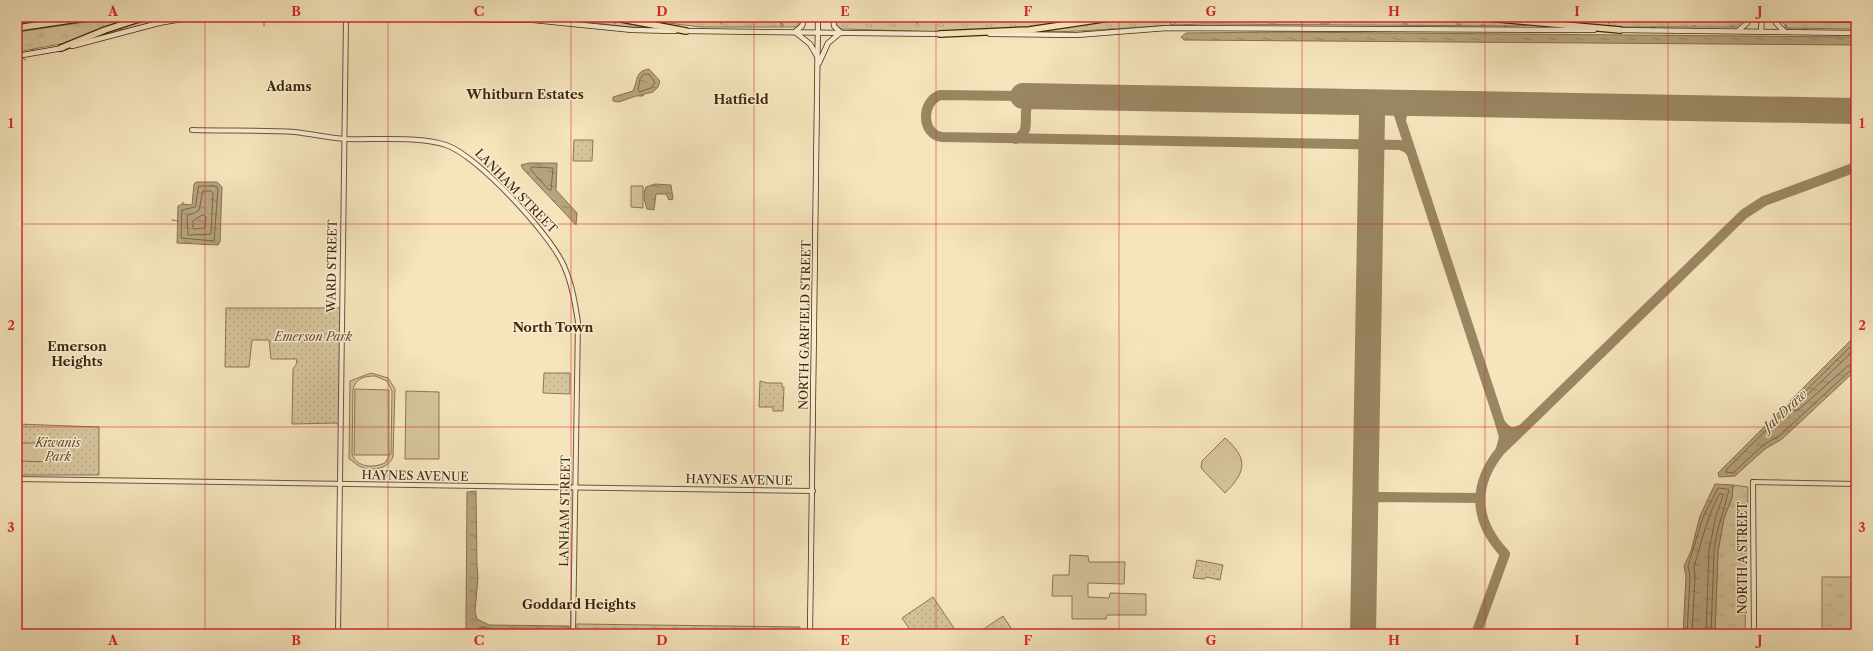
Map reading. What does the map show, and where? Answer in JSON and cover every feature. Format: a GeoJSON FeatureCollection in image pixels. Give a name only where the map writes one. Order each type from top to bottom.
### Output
{"type":"FeatureCollection","features":[{"type":"Feature","properties":{"kind":"highway"},"geometry":{"type":"LineString","coordinates":[[17,28],[91,17]]}},
{"type":"Feature","properties":{"kind":"highway"},"geometry":{"type":"LineString","coordinates":[[61,48],[105,30],[146,17]]}},
{"type":"Feature","properties":{"kind":"highway"},"geometry":{"type":"LineString","coordinates":[[611,17],[686,31]]}},
{"type":"Feature","properties":{"kind":"highway"},"geometry":{"type":"LineString","coordinates":[[940,34],[1029,30],[1116,17]]}},
{"type":"Feature","properties":{"kind":"highway"},"geometry":{"type":"LineString","coordinates":[[1478,17],[1620,30]]}},
{"type":"Feature","properties":{"kind":"highway"},"geometry":{"type":"LineString","coordinates":[[1615,17],[1856,19]]}},
{"type":"Feature","properties":{"kind":"main road"},"geometry":{"type":"LineString","coordinates":[[17,56],[61,48],[159,23],[193,17],[533,20],[632,30],[940,34],[1077,35],[1168,28],[1784,31],[1856,33]]}},
{"type":"Feature","properties":{"kind":"main road"},"geometry":{"type":"LineString","coordinates":[[794,32],[802,26],[804,17]]}},
{"type":"Feature","properties":{"kind":"main road","name":"NORTH GARFIELD STREET"},"geometry":{"type":"LineString","coordinates":[[810,634],[818,17]]}},
{"type":"Feature","properties":{"kind":"main road"},"geometry":{"type":"LineString","coordinates":[[833,17],[834,27],[842,32]]}},
{"type":"Feature","properties":{"kind":"main road"},"geometry":{"type":"LineString","coordinates":[[1738,31],[1747,23],[1747,17]]}},
{"type":"Feature","properties":{"kind":"main road"},"geometry":{"type":"LineString","coordinates":[[1761,31],[1762,17]]}},
{"type":"Feature","properties":{"kind":"main road"},"geometry":{"type":"LineString","coordinates":[[1776,17],[1776,23],[1784,31]]}},
{"type":"Feature","properties":{"kind":"main road"},"geometry":{"type":"LineString","coordinates":[[794,32],[805,38],[818,58]]}},
{"type":"Feature","properties":{"kind":"main road"},"geometry":{"type":"LineString","coordinates":[[818,65],[828,43],[836,35],[842,32]]}},
{"type":"Feature","properties":{"kind":"main road","name":"NORTH A STREET"},"geometry":{"type":"LineString","coordinates":[[1753,482],[1754,634]]}},
{"type":"Feature","properties":{"kind":"street","name":"WARD STREET"},"geometry":{"type":"LineString","coordinates":[[338,634],[346,18]]}},
{"type":"Feature","properties":{"kind":"street","name":"LANHAM STREET"},"geometry":{"type":"LineString","coordinates":[[192,130],[295,132],[345,139],[430,141],[458,150],[477,163],[540,228],[554,246],[569,278],[578,322],[573,634]]}},
{"type":"Feature","properties":{"kind":"street","name":"HAYNES AVENUE"},"geometry":{"type":"LineString","coordinates":[[17,479],[813,491]]}},
{"type":"Feature","properties":{"kind":"street"},"geometry":{"type":"LineString","coordinates":[[1753,482],[1856,484]]}},
{"type":"Feature","properties":{"kind":"green space"},"geometry":{"type":"Polygon","coordinates":[[[76,17],[17,25],[17,18],[76,17]]]}},
{"type":"Feature","properties":{"kind":"green space"},"geometry":{"type":"Polygon","coordinates":[[[120,17],[134,18],[66,43],[17,52],[17,32],[120,17]]]}},
{"type":"Feature","properties":{"kind":"green space"},"geometry":{"type":"Polygon","coordinates":[[[154,17],[178,17],[102,35],[138,21],[154,17]]]}},
{"type":"Feature","properties":{"kind":"green space"},"geometry":{"type":"Polygon","coordinates":[[[545,17],[595,17],[645,27],[630,27],[545,17]]]}},
{"type":"Feature","properties":{"kind":"green space"},"geometry":{"type":"Polygon","coordinates":[[[621,17],[802,17],[802,20],[796,27],[700,27],[621,17]]]}},
{"type":"Feature","properties":{"kind":"green space"},"geometry":{"type":"Polygon","coordinates":[[[834,17],[1095,17],[1064,24],[1033,28],[1001,31],[937,32],[842,29],[836,26],[834,17]]]}},
{"type":"Feature","properties":{"kind":"green space"},"geometry":{"type":"Polygon","coordinates":[[[1149,18],[1463,19],[1530,25],[1204,24],[1040,32],[1040,30],[1113,20],[1149,18]]]}},
{"type":"Feature","properties":{"kind":"green space"},"geometry":{"type":"Polygon","coordinates":[[[1556,21],[1743,21],[1736,27],[1624,27],[1556,23],[1556,21]]]}},
{"type":"Feature","properties":{"kind":"green space"},"geometry":{"type":"Polygon","coordinates":[[[1780,21],[1856,22],[1856,29],[1786,28],[1786,25],[1780,21]]]}},
{"type":"Feature","properties":{"kind":"green space"},"geometry":{"type":"Polygon","coordinates":[[[574,140],[593,140],[592,161],[573,161],[574,140]]]}},
{"type":"Feature","properties":{"kind":"green space"},"geometry":{"type":"Polygon","coordinates":[[[631,186],[643,186],[643,208],[631,207],[631,186]]]}},
{"type":"Feature","properties":{"kind":"green space","name":"Emerson Park"},"geometry":{"type":"Polygon","coordinates":[[[226,308],[341,308],[340,427],[336,423],[292,424],[293,369],[296,365],[297,359],[271,359],[269,340],[252,340],[249,367],[225,367],[226,308]]]}},
{"type":"Feature","properties":{"kind":"green space"},"geometry":{"type":"Polygon","coordinates":[[[371,373],[388,378],[395,389],[393,457],[387,465],[378,469],[363,468],[349,459],[350,381],[371,373]],[[375,376],[364,377],[358,380],[353,390],[352,454],[354,459],[366,466],[375,466],[385,463],[391,453],[392,391],[387,381],[375,376]]]}},
{"type":"Feature","properties":{"kind":"green space"},"geometry":{"type":"Polygon","coordinates":[[[544,373],[570,373],[570,394],[543,393],[544,373]]]}},
{"type":"Feature","properties":{"kind":"green space"},"geometry":{"type":"Polygon","coordinates":[[[760,381],[767,383],[782,383],[782,387],[784,387],[783,411],[773,411],[773,407],[759,407],[760,381]]]}},
{"type":"Feature","properties":{"kind":"green space"},"geometry":{"type":"Polygon","coordinates":[[[355,389],[389,390],[389,455],[354,455],[355,389]]]}},
{"type":"Feature","properties":{"kind":"green space"},"geometry":{"type":"Polygon","coordinates":[[[406,391],[439,392],[439,459],[405,459],[406,391]]]}},
{"type":"Feature","properties":{"kind":"green space","name":"Kiwanis Park"},"geometry":{"type":"Polygon","coordinates":[[[17,424],[99,427],[99,475],[17,475],[17,424]]]}},
{"type":"Feature","properties":{"kind":"green space"},"geometry":{"type":"Polygon","coordinates":[[[1225,438],[1238,452],[1242,466],[1241,472],[1225,493],[1201,468],[1202,461],[1225,438]]]}},
{"type":"Feature","properties":{"kind":"green space"},"geometry":{"type":"Polygon","coordinates":[[[17,443],[50,443],[50,462],[17,461],[17,443]]]}},
{"type":"Feature","properties":{"kind":"green space"},"geometry":{"type":"Polygon","coordinates":[[[1733,485],[1748,487],[1745,634],[1715,634],[1718,551],[1724,518],[1732,498],[1733,485]]]}},
{"type":"Feature","properties":{"kind":"green space"},"geometry":{"type":"Polygon","coordinates":[[[1070,555],[1088,556],[1089,562],[1125,562],[1124,584],[1088,583],[1088,597],[1109,598],[1110,593],[1146,594],[1146,615],[1107,615],[1106,619],[1072,619],[1072,596],[1052,596],[1053,575],[1069,575],[1070,555]]]}},
{"type":"Feature","properties":{"kind":"green space"},"geometry":{"type":"Polygon","coordinates":[[[1197,560],[1223,565],[1220,580],[1206,577],[1205,579],[1193,578],[1197,560]]]}},
{"type":"Feature","properties":{"kind":"green space"},"geometry":{"type":"Polygon","coordinates":[[[1822,577],[1856,577],[1856,634],[1822,634],[1822,577]]]}},
{"type":"Feature","properties":{"kind":"green space"},"geometry":{"type":"Polygon","coordinates":[[[933,597],[958,634],[913,634],[902,618],[933,597]]]}},
{"type":"Feature","properties":{"kind":"green space"},"geometry":{"type":"Polygon","coordinates":[[[1003,616],[1015,634],[976,634],[1003,616]]]}},
{"type":"Feature","properties":{"kind":"green space"},"geometry":{"type":"Polygon","coordinates":[[[577,624],[800,627],[800,634],[577,634],[577,624]]]}},
{"type":"Feature","properties":{"kind":"water"},"geometry":{"type":"Polygon","coordinates":[[[1278,32],[1856,37],[1856,45],[1184,40],[1181,37],[1186,33],[1278,32]]]}},
{"type":"Feature","properties":{"kind":"water"},"geometry":{"type":"Polygon","coordinates":[[[649,69],[660,81],[658,87],[653,92],[619,102],[613,101],[613,97],[633,91],[639,74],[644,70],[649,69]]]}},
{"type":"Feature","properties":{"kind":"water"},"geometry":{"type":"Polygon","coordinates":[[[529,163],[557,163],[556,190],[577,213],[576,225],[523,169],[521,165],[529,163]]]}},
{"type":"Feature","properties":{"kind":"water"},"geometry":{"type":"Polygon","coordinates":[[[196,182],[217,182],[222,187],[220,242],[218,245],[177,243],[178,206],[182,204],[192,205],[194,184],[196,182]]]}},
{"type":"Feature","properties":{"kind":"water"},"geometry":{"type":"Polygon","coordinates":[[[655,184],[671,185],[673,199],[669,200],[666,194],[656,194],[654,210],[647,209],[644,193],[646,187],[655,184]]]}},
{"type":"Feature","properties":{"kind":"water","name":"Jal Draw"},"geometry":{"type":"Polygon","coordinates":[[[1856,335],[1856,370],[1782,439],[1765,449],[1735,476],[1719,477],[1718,473],[1856,335]]]}},
{"type":"Feature","properties":{"kind":"water"},"geometry":{"type":"Polygon","coordinates":[[[1715,484],[1733,485],[1732,498],[1724,518],[1718,551],[1715,634],[1683,634],[1686,576],[1684,566],[1691,551],[1700,516],[1715,484]]]}},
{"type":"Feature","properties":{"kind":"water"},"geometry":{"type":"Polygon","coordinates":[[[476,491],[478,577],[475,612],[477,619],[489,625],[569,626],[569,634],[499,634],[473,631],[466,628],[467,492],[476,491]]]}},
{"type":"Feature","properties":{"kind":"waterway"},"geometry":{"type":"LineString","coordinates":[[721,24],[722,17]]}},
{"type":"Feature","properties":{"kind":"waterway"},"geometry":{"type":"LineString","coordinates":[[917,17],[917,24]]}},
{"type":"Feature","properties":{"kind":"waterway"},"geometry":{"type":"LineString","coordinates":[[264,19],[264,26]]}},
{"type":"Feature","properties":{"kind":"waterway"},"geometry":{"type":"LineString","coordinates":[[1040,19],[1042,20],[1042,22],[1040,21],[1040,19]]}},
{"type":"Feature","properties":{"kind":"waterway"},"geometry":{"type":"LineString","coordinates":[[614,21],[616,21],[616,23],[614,23],[614,21]]}},
{"type":"Feature","properties":{"kind":"waterway"},"geometry":{"type":"LineString","coordinates":[[1171,21],[1175,21],[1175,24],[1171,25],[1171,21]]}},
{"type":"Feature","properties":{"kind":"waterway"},"geometry":{"type":"LineString","coordinates":[[1459,21],[1461,25],[1457,25],[1457,22],[1459,21]]}},
{"type":"Feature","properties":{"kind":"waterway"},"geometry":{"type":"LineString","coordinates":[[781,23],[783,24],[783,26],[781,26],[781,23]]}},
{"type":"Feature","properties":{"kind":"waterway"},"geometry":{"type":"LineString","coordinates":[[1269,24],[1275,24]]}},
{"type":"Feature","properties":{"kind":"waterway"},"geometry":{"type":"LineString","coordinates":[[1321,24],[1329,24]]}},
{"type":"Feature","properties":{"kind":"waterway"},"geometry":{"type":"LineString","coordinates":[[1402,24],[1408,24]]}},
{"type":"Feature","properties":{"kind":"waterway"},"geometry":{"type":"LineString","coordinates":[[1786,25],[1787,26],[1786,28],[1785,26],[1786,25]]}},
{"type":"Feature","properties":{"kind":"waterway"},"geometry":{"type":"LineString","coordinates":[[119,30],[123,29]]}},
{"type":"Feature","properties":{"kind":"waterway"},"geometry":{"type":"LineString","coordinates":[[22,58],[26,60]]}},
{"type":"Feature","properties":{"kind":"waterway"},"geometry":{"type":"LineString","coordinates":[[172,220],[178,221]]}},
{"type":"Feature","properties":{"kind":"taxiway"},"geometry":{"type":"LineString","coordinates":[[1023,96],[940,95],[929,104],[926,118],[927,124],[935,135],[942,137],[1400,145],[1407,148],[1411,152]]}},
{"type":"Feature","properties":{"kind":"taxiway"},"geometry":{"type":"LineString","coordinates":[[1016,139],[1022,135],[1025,130],[1027,106],[1031,101],[1038,97]]}},
{"type":"Feature","properties":{"kind":"taxiway"},"geometry":{"type":"LineString","coordinates":[[1385,103],[1393,106],[1398,112],[1500,423]]}},
{"type":"Feature","properties":{"kind":"taxiway"},"geometry":{"type":"LineString","coordinates":[[1372,115],[1376,107],[1385,103]]}},
{"type":"Feature","properties":{"kind":"taxiway"},"geometry":{"type":"LineString","coordinates":[[1401,120],[1403,109],[1412,103]]}},
{"type":"Feature","properties":{"kind":"taxiway"},"geometry":{"type":"LineString","coordinates":[[1371,156],[1376,148],[1382,145]]}},
{"type":"Feature","properties":{"kind":"taxiway"},"geometry":{"type":"LineString","coordinates":[[1476,634],[1505,554],[1487,529],[1482,516],[1480,503],[1481,490],[1485,477],[1491,464],[1500,451],[1744,214],[1764,201],[1856,167]]}},
{"type":"Feature","properties":{"kind":"taxiway"},"geometry":{"type":"LineString","coordinates":[[1501,449],[1504,437],[1500,423],[1508,431],[1514,432],[1520,430]]}},
{"type":"Feature","properties":{"kind":"taxiway"},"geometry":{"type":"LineString","coordinates":[[1365,483],[1370,493],[1379,497]]}},
{"type":"Feature","properties":{"kind":"taxiway"},"geometry":{"type":"LineString","coordinates":[[1365,509],[1370,500],[1379,497],[1480,498]]}},
{"type":"Feature","properties":{"kind":"runway"},"geometry":{"type":"LineString","coordinates":[[1023,96],[1856,111]]}},
{"type":"Feature","properties":{"kind":"runway"},"geometry":{"type":"LineString","coordinates":[[1363,634],[1372,115]]}},
{"type":"Feature","properties":{"kind":"district","name":"Adams"},"geometry":{"type":"Point","coordinates":[289,86]}},
{"type":"Feature","properties":{"kind":"district","name":"Whitburn Estates"},"geometry":{"type":"Point","coordinates":[525,94]}},
{"type":"Feature","properties":{"kind":"district","name":"Hatfield"},"geometry":{"type":"Point","coordinates":[741,99]}},
{"type":"Feature","properties":{"kind":"district","name":"North Town"},"geometry":{"type":"Point","coordinates":[553,327]}},
{"type":"Feature","properties":{"kind":"district","name":"Emerson Heights"},"geometry":{"type":"Point","coordinates":[77,354]}},
{"type":"Feature","properties":{"kind":"district","name":"Goddard Heights"},"geometry":{"type":"Point","coordinates":[579,604]}}]}
